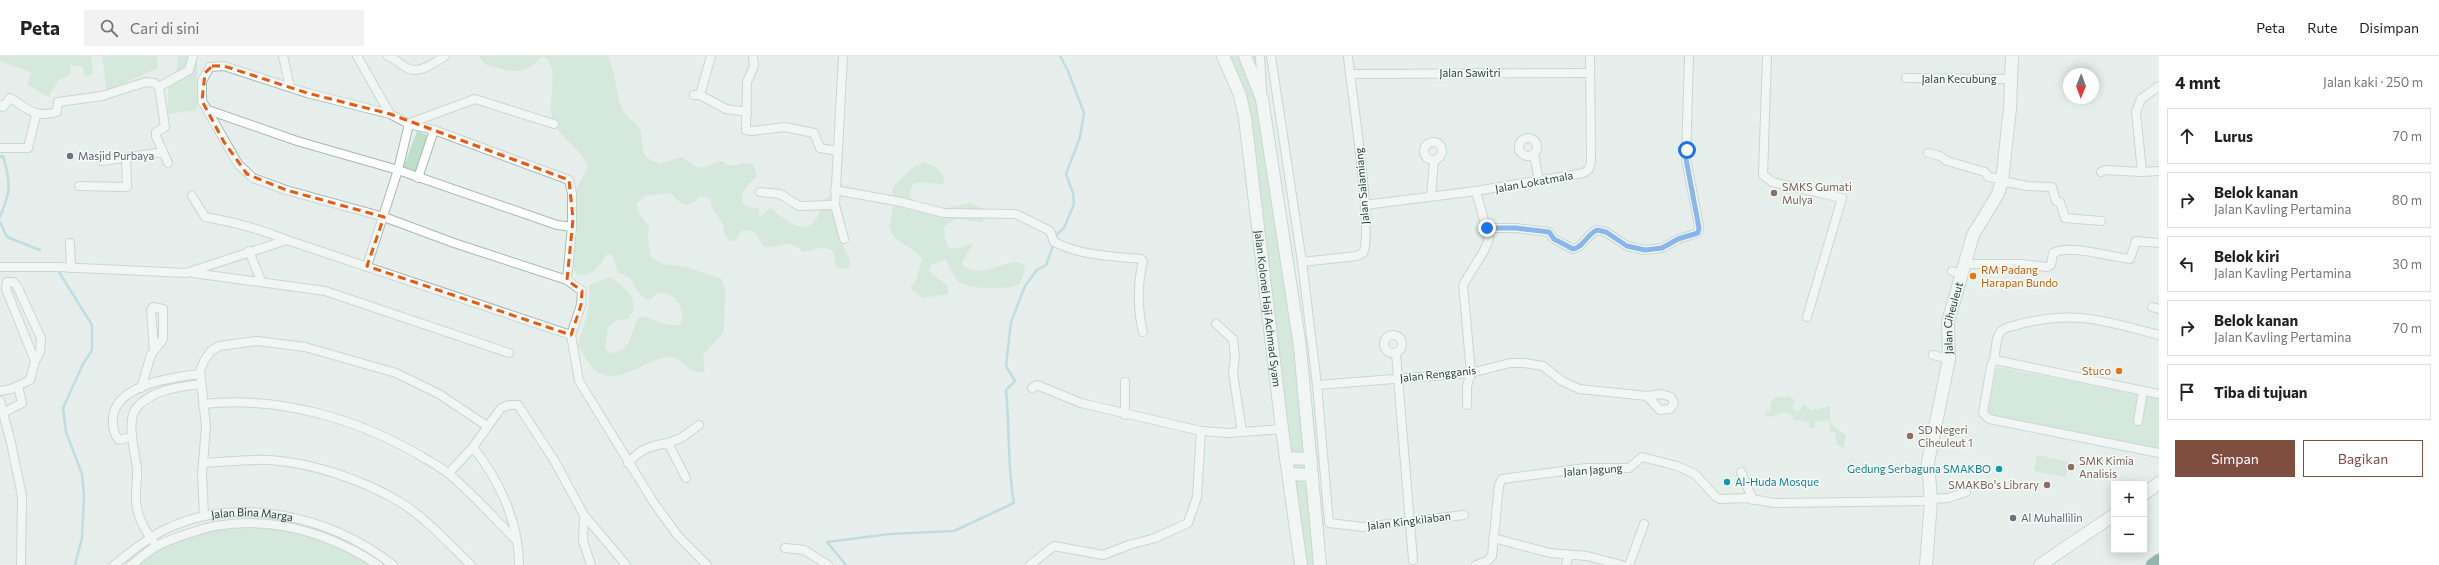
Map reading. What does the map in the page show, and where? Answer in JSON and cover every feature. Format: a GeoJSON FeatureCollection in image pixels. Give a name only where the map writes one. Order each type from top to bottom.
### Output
{"type":"FeatureCollection","features":[{"type":"Feature","properties":{"kind":"highway"},"geometry":{"type":"LineString","coordinates":[[2152,565],[2159,560]]}},
{"type":"Feature","properties":{"kind":"main road","name":"Jalan Kolonel Haji Achmad Syam"},"geometry":{"type":"LineString","coordinates":[[1223,56],[1240,95],[1245,118],[1282,429],[1301,565]]}},
{"type":"Feature","properties":{"kind":"main road"},"geometry":{"type":"LineString","coordinates":[[1245,56],[1262,99],[1300,347],[1320,565]]}},
{"type":"Feature","properties":{"kind":"main road","name":"Jalan Ciheuleut"},"geometry":{"type":"LineString","coordinates":[[1926,565],[1931,500],[1928,462],[1949,359],[1948,322],[1960,270],[1973,235],[1998,194],[2002,180],[2012,56]]}},
{"type":"Feature","properties":{"kind":"main road"},"geometry":{"type":"LineString","coordinates":[[1286,458],[1311,459]]}},
{"type":"Feature","properties":{"kind":"main road"},"geometry":{"type":"LineString","coordinates":[[1289,474],[1312,475]]}},
{"type":"Feature","properties":{"kind":"main road"},"geometry":{"type":"LineString","coordinates":[[2147,492],[2159,483]]}},
{"type":"Feature","properties":{"kind":"main road"},"geometry":{"type":"LineString","coordinates":[[2040,565],[2111,517]]}},
{"type":"Feature","properties":{"kind":"street"},"geometry":{"type":"LineString","coordinates":[[159,87],[189,70],[193,56]]}},
{"type":"Feature","properties":{"kind":"street"},"geometry":{"type":"LineString","coordinates":[[283,56],[290,87]]}},
{"type":"Feature","properties":{"kind":"street"},"geometry":{"type":"LineString","coordinates":[[357,56],[390,114]]}},
{"type":"Feature","properties":{"kind":"street"},"geometry":{"type":"LineString","coordinates":[[388,56],[408,68],[414,69],[428,66],[445,56]]}},
{"type":"Feature","properties":{"kind":"street"},"geometry":{"type":"LineString","coordinates":[[711,56],[697,95],[726,109],[747,112]]}},
{"type":"Feature","properties":{"kind":"street"},"geometry":{"type":"LineString","coordinates":[[753,56],[754,66],[747,82],[746,129],[748,131],[775,127],[796,129],[814,133],[820,148],[837,151]]}},
{"type":"Feature","properties":{"kind":"street"},"geometry":{"type":"LineString","coordinates":[[843,56],[835,205],[844,239]]}},
{"type":"Feature","properties":{"kind":"street"},"geometry":{"type":"LineString","coordinates":[[1260,56],[1262,99]]}},
{"type":"Feature","properties":{"kind":"street"},"geometry":{"type":"LineString","coordinates":[[1271,56],[1302,262],[1317,385]]}},
{"type":"Feature","properties":{"kind":"street","name":"Jalan Salamiang"},"geometry":{"type":"LineString","coordinates":[[1302,262],[1363,253],[1367,247],[1365,205],[1348,56]]}},
{"type":"Feature","properties":{"kind":"street","name":"Jalan Lokatmala"},"geometry":{"type":"LineString","coordinates":[[1365,205],[1476,191],[1584,173],[1589,169],[1592,162],[1590,56]]}},
{"type":"Feature","properties":{"kind":"street"},"geometry":{"type":"LineString","coordinates":[[1487,228],[1516,228],[1549,232],[1554,239],[1573,249],[1579,247],[1592,232],[1602,230],[1627,246],[1645,250],[1662,248],[1678,239],[1694,236],[1699,230],[1686,159],[1690,56]]}},
{"type":"Feature","properties":{"kind":"street"},"geometry":{"type":"LineString","coordinates":[[1767,56],[1762,175],[1772,182],[1842,198],[1807,317]]}},
{"type":"Feature","properties":{"kind":"street"},"geometry":{"type":"LineString","coordinates":[[567,280],[572,227],[572,193],[569,180],[434,130],[409,124],[390,114],[307,93],[224,66],[212,66],[205,73],[201,87],[202,101],[238,164],[253,178],[286,190],[384,216],[454,243],[567,280],[582,291],[582,305],[571,335],[578,381],[628,463],[678,536],[707,565]]}},
{"type":"Feature","properties":{"kind":"street","name":"Jalan Sawitri"},"geometry":{"type":"LineString","coordinates":[[1350,74],[1590,73]]}},
{"type":"Feature","properties":{"kind":"street","name":"Jalan Kecubung"},"geometry":{"type":"LineString","coordinates":[[1906,78],[2011,79]]}},
{"type":"Feature","properties":{"kind":"street"},"geometry":{"type":"LineString","coordinates":[[0,106],[3,107],[10,98],[36,115],[57,112],[58,102],[102,96],[142,83],[154,82],[159,87],[166,128],[158,130],[156,136],[168,163]]}},
{"type":"Feature","properties":{"kind":"street"},"geometry":{"type":"LineString","coordinates":[[2142,172],[2136,113],[2141,99],[2159,86]]}},
{"type":"Feature","properties":{"kind":"street"},"geometry":{"type":"LineString","coordinates":[[409,124],[475,99],[554,124]]}},
{"type":"Feature","properties":{"kind":"street"},"geometry":{"type":"LineString","coordinates":[[208,110],[297,141],[398,170],[557,226],[572,227]]}},
{"type":"Feature","properties":{"kind":"street"},"geometry":{"type":"LineString","coordinates":[[0,148],[28,148],[36,115]]}},
{"type":"Feature","properties":{"kind":"street"},"geometry":{"type":"LineString","coordinates":[[367,266],[398,170],[409,124]]}},
{"type":"Feature","properties":{"kind":"street"},"geometry":{"type":"LineString","coordinates":[[418,178],[434,130]]}},
{"type":"Feature","properties":{"kind":"street"},"geometry":{"type":"LineString","coordinates":[[102,161],[163,152]]}},
{"type":"Feature","properties":{"kind":"street"},"geometry":{"type":"LineString","coordinates":[[1928,153],[1940,156],[1947,161],[1985,172],[1988,177],[2027,186],[2052,186],[2056,201],[2060,202],[2065,218],[2101,222]]}},
{"type":"Feature","properties":{"kind":"street"},"geometry":{"type":"LineString","coordinates":[[1534,154],[1539,181]]}},
{"type":"Feature","properties":{"kind":"street"},"geometry":{"type":"LineString","coordinates":[[79,186],[128,187],[126,158]]}},
{"type":"Feature","properties":{"kind":"street"},"geometry":{"type":"LineString","coordinates":[[1431,196],[1434,161]]}},
{"type":"Feature","properties":{"kind":"street"},"geometry":{"type":"LineString","coordinates":[[2101,172],[2105,170],[2142,172],[2159,171]]}},
{"type":"Feature","properties":{"kind":"street"},"geometry":{"type":"LineString","coordinates":[[835,190],[901,202],[944,213],[1016,214],[1050,231],[1054,242],[1066,248],[1095,256],[1143,260],[1137,291],[1138,311],[1143,332]]}},
{"type":"Feature","properties":{"kind":"street"},"geometry":{"type":"LineString","coordinates":[[1467,405],[1467,386],[1471,372],[1462,285],[1485,249],[1489,239],[1476,191]]}},
{"type":"Feature","properties":{"kind":"street"},"geometry":{"type":"LineString","coordinates":[[760,192],[783,196],[799,206],[835,205]]}},
{"type":"Feature","properties":{"kind":"street"},"geometry":{"type":"LineString","coordinates":[[192,196],[205,217],[224,219],[253,227],[287,240],[571,335]]}},
{"type":"Feature","properties":{"kind":"street"},"geometry":{"type":"LineString","coordinates":[[192,273],[249,251],[287,240]]}},
{"type":"Feature","properties":{"kind":"street"},"geometry":{"type":"LineString","coordinates":[[1960,270],[2022,264],[2047,267],[2051,265],[2053,253],[2062,251],[2102,253],[2130,259],[2136,241],[2159,243]]}},
{"type":"Feature","properties":{"kind":"street"},"geometry":{"type":"LineString","coordinates":[[70,243],[71,268]]}},
{"type":"Feature","properties":{"kind":"street"},"geometry":{"type":"LineString","coordinates":[[249,251],[261,281]]}},
{"type":"Feature","properties":{"kind":"street"},"geometry":{"type":"LineString","coordinates":[[0,267],[71,268],[192,273],[229,279],[261,281],[325,291],[509,353]]}},
{"type":"Feature","properties":{"kind":"street"},"geometry":{"type":"LineString","coordinates":[[0,391],[18,386],[32,379],[35,360],[40,352],[41,338],[17,286],[10,281],[6,284],[6,289],[35,360]]}},
{"type":"Feature","properties":{"kind":"street"},"geometry":{"type":"LineString","coordinates":[[2159,334],[2088,317],[2046,318],[2001,330],[1998,337],[1995,360],[1991,366],[1983,413],[1989,419],[2159,453]]}},
{"type":"Feature","properties":{"kind":"street"},"geometry":{"type":"LineString","coordinates":[[1216,324],[1233,339],[1235,357],[1233,373],[1242,432]]}},
{"type":"Feature","properties":{"kind":"street"},"geometry":{"type":"LineString","coordinates":[[204,515],[203,463],[206,426],[200,374],[204,361],[211,351],[219,346],[258,341],[305,347],[396,373],[439,394],[487,426]]}},
{"type":"Feature","properties":{"kind":"street"},"geometry":{"type":"LineString","coordinates":[[141,388],[154,350]]}},
{"type":"Feature","properties":{"kind":"street"},"geometry":{"type":"LineString","coordinates":[[1396,353],[1413,560]]}},
{"type":"Feature","properties":{"kind":"street"},"geometry":{"type":"LineString","coordinates":[[1933,355],[1949,359]]}},
{"type":"Feature","properties":{"kind":"street"},"geometry":{"type":"LineString","coordinates":[[1995,360],[2159,394]]}},
{"type":"Feature","properties":{"kind":"street","name":"Jalan Rengganis"},"geometry":{"type":"LineString","coordinates":[[1317,385],[1471,372],[1510,363],[1537,364],[1548,369],[1562,381],[1579,389],[1647,396]]}},
{"type":"Feature","properties":{"kind":"street"},"geometry":{"type":"LineString","coordinates":[[132,437],[119,440],[115,435],[112,423],[114,410],[121,399],[141,388],[170,378],[200,374]]}},
{"type":"Feature","properties":{"kind":"street"},"geometry":{"type":"LineString","coordinates":[[1125,382],[1126,415]]}},
{"type":"Feature","properties":{"kind":"street"},"geometry":{"type":"LineString","coordinates":[[156,546],[150,538],[137,508],[137,470],[131,424],[137,407],[155,393],[178,387],[201,384]]}},
{"type":"Feature","properties":{"kind":"street"},"geometry":{"type":"LineString","coordinates":[[1032,388],[1037,385],[1064,398],[1126,415],[1201,431],[1242,432],[1282,429]]}},
{"type":"Feature","properties":{"kind":"street","name":"Jalan Kingkilaban"},"geometry":{"type":"LineString","coordinates":[[1317,385],[1327,520],[1331,524],[1363,527],[1410,520],[1464,515]]}},
{"type":"Feature","properties":{"kind":"street"},"geometry":{"type":"LineString","coordinates":[[3,413],[22,403],[18,386]]}},
{"type":"Feature","properties":{"kind":"street"},"geometry":{"type":"LineString","coordinates":[[2138,421],[2143,391]]}},
{"type":"Feature","properties":{"kind":"street"},"geometry":{"type":"LineString","coordinates":[[0,401],[22,496],[21,565]]}},
{"type":"Feature","properties":{"kind":"street"},"geometry":{"type":"LineString","coordinates":[[203,404],[234,401],[262,402],[287,406],[356,424],[410,450],[449,473],[516,540]]}},
{"type":"Feature","properties":{"kind":"street"},"geometry":{"type":"LineString","coordinates":[[449,473],[473,447],[501,408],[509,405],[518,405],[550,454],[584,515],[626,565]]}},
{"type":"Feature","properties":{"kind":"street"},"geometry":{"type":"LineString","coordinates":[[628,463],[640,450],[681,438],[700,425]]}},
{"type":"Feature","properties":{"kind":"street"},"geometry":{"type":"LineString","coordinates":[[1030,565],[1054,546],[1103,555],[1129,545],[1155,538],[1188,523],[1197,497],[1198,455],[1201,431]]}},
{"type":"Feature","properties":{"kind":"street"},"geometry":{"type":"LineString","coordinates":[[668,443],[686,478]]}},
{"type":"Feature","properties":{"kind":"street"},"geometry":{"type":"LineString","coordinates":[[473,447],[486,463],[501,488],[516,540],[519,565]]}},
{"type":"Feature","properties":{"kind":"street","name":"Jalan Jagung"},"geometry":{"type":"LineString","coordinates":[[1476,565],[1490,559],[1498,485],[1502,479],[1586,468],[1629,468],[1642,458],[1677,466],[1695,474],[1720,499],[1734,497],[1774,503],[1931,500],[1948,498],[1966,492]]}},
{"type":"Feature","properties":{"kind":"street"},"geometry":{"type":"LineString","coordinates":[[203,463],[270,460],[312,467],[362,484],[400,503],[428,524],[471,565]]}},
{"type":"Feature","properties":{"kind":"street"},"geometry":{"type":"LineString","coordinates":[[1741,472],[1753,500]]}},
{"type":"Feature","properties":{"kind":"street","name":"Jalan Bina Marga"},"geometry":{"type":"LineString","coordinates":[[114,565],[150,538],[167,528],[204,515],[256,512],[293,518],[349,537],[393,565]]}},
{"type":"Feature","properties":{"kind":"street"},"geometry":{"type":"LineString","coordinates":[[584,515],[583,542],[591,565]]}},
{"type":"Feature","properties":{"kind":"street","name":"Jalan Bina Marga"},"geometry":{"type":"LineString","coordinates":[[131,565],[156,546],[217,525],[260,523],[319,535],[355,550],[378,565]]}},
{"type":"Feature","properties":{"kind":"street"},"geometry":{"type":"LineString","coordinates":[[1629,565],[1644,524]]}},
{"type":"Feature","properties":{"kind":"street"},"geometry":{"type":"LineString","coordinates":[[1493,538],[1550,553],[1587,556],[1622,565]]}},
{"type":"Feature","properties":{"kind":"street"},"geometry":{"type":"LineString","coordinates":[[785,548],[804,550],[828,565]]}},
{"type":"Feature","properties":{"kind":"street"},"geometry":{"type":"LineString","coordinates":[[1566,565],[1569,555]]}},
{"type":"Feature","properties":{"kind":"highlighted area"},"geometry":{"type":"Polygon","coordinates":[[[212,66],[224,66],[307,93],[390,114],[569,180],[573,219],[567,280],[582,291],[581,305],[571,335],[367,266],[384,217],[286,190],[247,174],[224,142],[202,101],[205,73],[212,66]]]}},
{"type":"Feature","properties":{"kind":"green space"},"geometry":{"type":"Polygon","coordinates":[[[0,56],[91,56],[93,74],[85,77],[83,67],[70,65],[71,74],[59,80],[48,97],[27,84],[32,73],[0,61],[0,56]]]}},
{"type":"Feature","properties":{"kind":"green space"},"geometry":{"type":"Polygon","coordinates":[[[102,56],[158,56],[157,68],[107,91],[102,56]]]}},
{"type":"Feature","properties":{"kind":"green space"},"geometry":{"type":"Polygon","coordinates":[[[178,56],[197,56],[197,110],[168,114],[168,81],[176,74],[178,56]]]}},
{"type":"Feature","properties":{"kind":"green space"},"geometry":{"type":"Polygon","coordinates":[[[478,56],[543,56],[531,67],[521,71],[510,71],[486,65],[478,56]]]}},
{"type":"Feature","properties":{"kind":"green space"},"geometry":{"type":"Polygon","coordinates":[[[543,56],[607,56],[613,70],[620,104],[627,116],[640,129],[644,154],[652,161],[660,164],[681,157],[701,168],[720,161],[734,166],[745,163],[754,165],[756,176],[745,188],[742,199],[743,204],[754,209],[759,207],[759,218],[770,208],[787,221],[806,227],[812,224],[817,218],[825,198],[830,196],[836,200],[842,210],[841,235],[850,265],[846,269],[836,267],[834,254],[829,249],[825,248],[804,252],[789,244],[773,247],[763,246],[755,233],[750,230],[741,231],[735,241],[730,241],[724,233],[723,224],[712,208],[710,198],[701,196],[692,203],[685,204],[678,201],[671,193],[645,196],[636,204],[640,215],[649,227],[648,239],[651,257],[662,264],[686,267],[722,279],[725,291],[724,332],[703,355],[705,371],[695,371],[678,360],[669,357],[650,362],[630,372],[620,375],[610,376],[601,374],[592,367],[578,346],[588,310],[589,285],[610,277],[626,290],[633,300],[632,312],[628,319],[618,320],[608,326],[605,348],[610,353],[622,350],[626,346],[632,336],[638,318],[643,316],[668,325],[679,325],[682,321],[682,315],[680,305],[669,294],[658,293],[650,300],[645,299],[638,292],[631,279],[618,272],[612,255],[607,254],[596,269],[585,275],[579,275],[575,272],[571,263],[575,191],[588,168],[579,152],[563,135],[554,121],[551,111],[553,81],[551,67],[543,56]]]}},
{"type":"Feature","properties":{"kind":"green space"},"geometry":{"type":"Polygon","coordinates":[[[1223,56],[1260,56],[1293,309],[1320,565],[1301,565],[1246,120],[1223,56]]]}},
{"type":"Feature","properties":{"kind":"green space"},"geometry":{"type":"Polygon","coordinates":[[[417,131],[429,136],[415,173],[403,169],[417,131]]]}},
{"type":"Feature","properties":{"kind":"green space"},"geometry":{"type":"Polygon","coordinates":[[[924,162],[938,169],[943,175],[944,183],[913,184],[909,194],[913,201],[929,204],[936,210],[971,203],[984,210],[987,216],[982,222],[963,219],[954,220],[944,228],[945,239],[949,248],[959,248],[973,243],[961,264],[969,269],[984,271],[1006,264],[1021,263],[1025,267],[1022,279],[1018,284],[1006,288],[969,286],[958,281],[945,260],[931,265],[929,271],[948,287],[948,294],[923,298],[910,288],[917,278],[922,260],[918,254],[895,238],[889,227],[894,203],[892,190],[895,184],[914,167],[924,162]]]}},
{"type":"Feature","properties":{"kind":"green space"},"geometry":{"type":"Polygon","coordinates":[[[1998,367],[2159,399],[2159,450],[1993,416],[1988,412],[1996,369],[1998,367]]]}},
{"type":"Feature","properties":{"kind":"green space"},"geometry":{"type":"Polygon","coordinates":[[[1779,396],[1781,398],[1788,396],[1795,400],[1792,408],[1796,411],[1800,410],[1804,403],[1811,411],[1830,406],[1830,419],[1834,427],[1846,435],[1844,448],[1837,444],[1835,432],[1830,431],[1829,420],[1814,422],[1815,426],[1812,429],[1808,427],[1810,423],[1793,419],[1793,416],[1785,413],[1771,417],[1765,415],[1765,413],[1771,410],[1770,404],[1775,397],[1779,396]]]}},
{"type":"Feature","properties":{"kind":"green space"},"geometry":{"type":"Polygon","coordinates":[[[2037,455],[2069,462],[2065,477],[2034,471],[2037,455]]]}},
{"type":"Feature","properties":{"kind":"green space"},"geometry":{"type":"Polygon","coordinates":[[[217,525],[300,530],[378,565],[131,565],[156,546],[217,525]]]}},
{"type":"Feature","properties":{"kind":"waterway"},"geometry":{"type":"LineString","coordinates":[[1055,238],[1064,228],[1074,204],[1073,193],[1066,174],[1080,137],[1084,113],[1068,71],[1060,56]]}},
{"type":"Feature","properties":{"kind":"waterway"},"geometry":{"type":"LineString","coordinates":[[0,157],[3,156],[9,187],[0,217]]}},
{"type":"Feature","properties":{"kind":"waterway"},"geometry":{"type":"LineString","coordinates":[[0,222],[7,237],[40,250]]}},
{"type":"Feature","properties":{"kind":"waterway"},"geometry":{"type":"LineString","coordinates":[[846,565],[827,542],[890,534],[954,531],[1014,503],[1009,461],[1006,390],[1015,381],[1006,366],[1011,322],[1025,286],[1037,270],[1046,265],[1054,243]]}},
{"type":"Feature","properties":{"kind":"waterway"},"geometry":{"type":"LineString","coordinates":[[59,272],[92,325],[92,350],[83,364],[63,408],[66,432],[82,474],[84,495],[82,538],[75,565]]}},
{"type":"Feature","properties":{"kind":"place","name":"Masjid Purbaya"},"geometry":{"type":"Point","coordinates":[70,156]}},
{"type":"Feature","properties":{"kind":"place","name":"SMKS Gumati Mulya"},"geometry":{"type":"Point","coordinates":[1774,193]}},
{"type":"Feature","properties":{"kind":"place","name":"RM Padang Harapan Bundo"},"geometry":{"type":"Point","coordinates":[1973,276]}},
{"type":"Feature","properties":{"kind":"place","name":"Stuco"},"geometry":{"type":"Point","coordinates":[2119,371]}},
{"type":"Feature","properties":{"kind":"place","name":"SD Negeri Ciheuleut 1"},"geometry":{"type":"Point","coordinates":[1910,436]}},
{"type":"Feature","properties":{"kind":"place","name":"SMK Kimia Analisis"},"geometry":{"type":"Point","coordinates":[2071,467]}},
{"type":"Feature","properties":{"kind":"place","name":"Gedung Serbaguna SMAKBO"},"geometry":{"type":"Point","coordinates":[1999,469]}},
{"type":"Feature","properties":{"kind":"place","name":"Al-Huda Mosque"},"geometry":{"type":"Point","coordinates":[1727,482]}},
{"type":"Feature","properties":{"kind":"place","name":"SMAKBo's Library"},"geometry":{"type":"Point","coordinates":[2047,485]}},
{"type":"Feature","properties":{"kind":"place","name":"Al Muhallilin"},"geometry":{"type":"Point","coordinates":[2013,518]}},
{"type":"Feature","properties":{"kind":"route"},"geometry":{"type":"LineString","coordinates":[[1487,228],[1516,228],[1549,232],[1554,239],[1573,249],[1576,249],[1582,245],[1592,232],[1597,230],[1606,232],[1623,245],[1645,250],[1662,248],[1678,239],[1694,236],[1698,233],[1699,228],[1686,159],[1687,150]]}}]}
